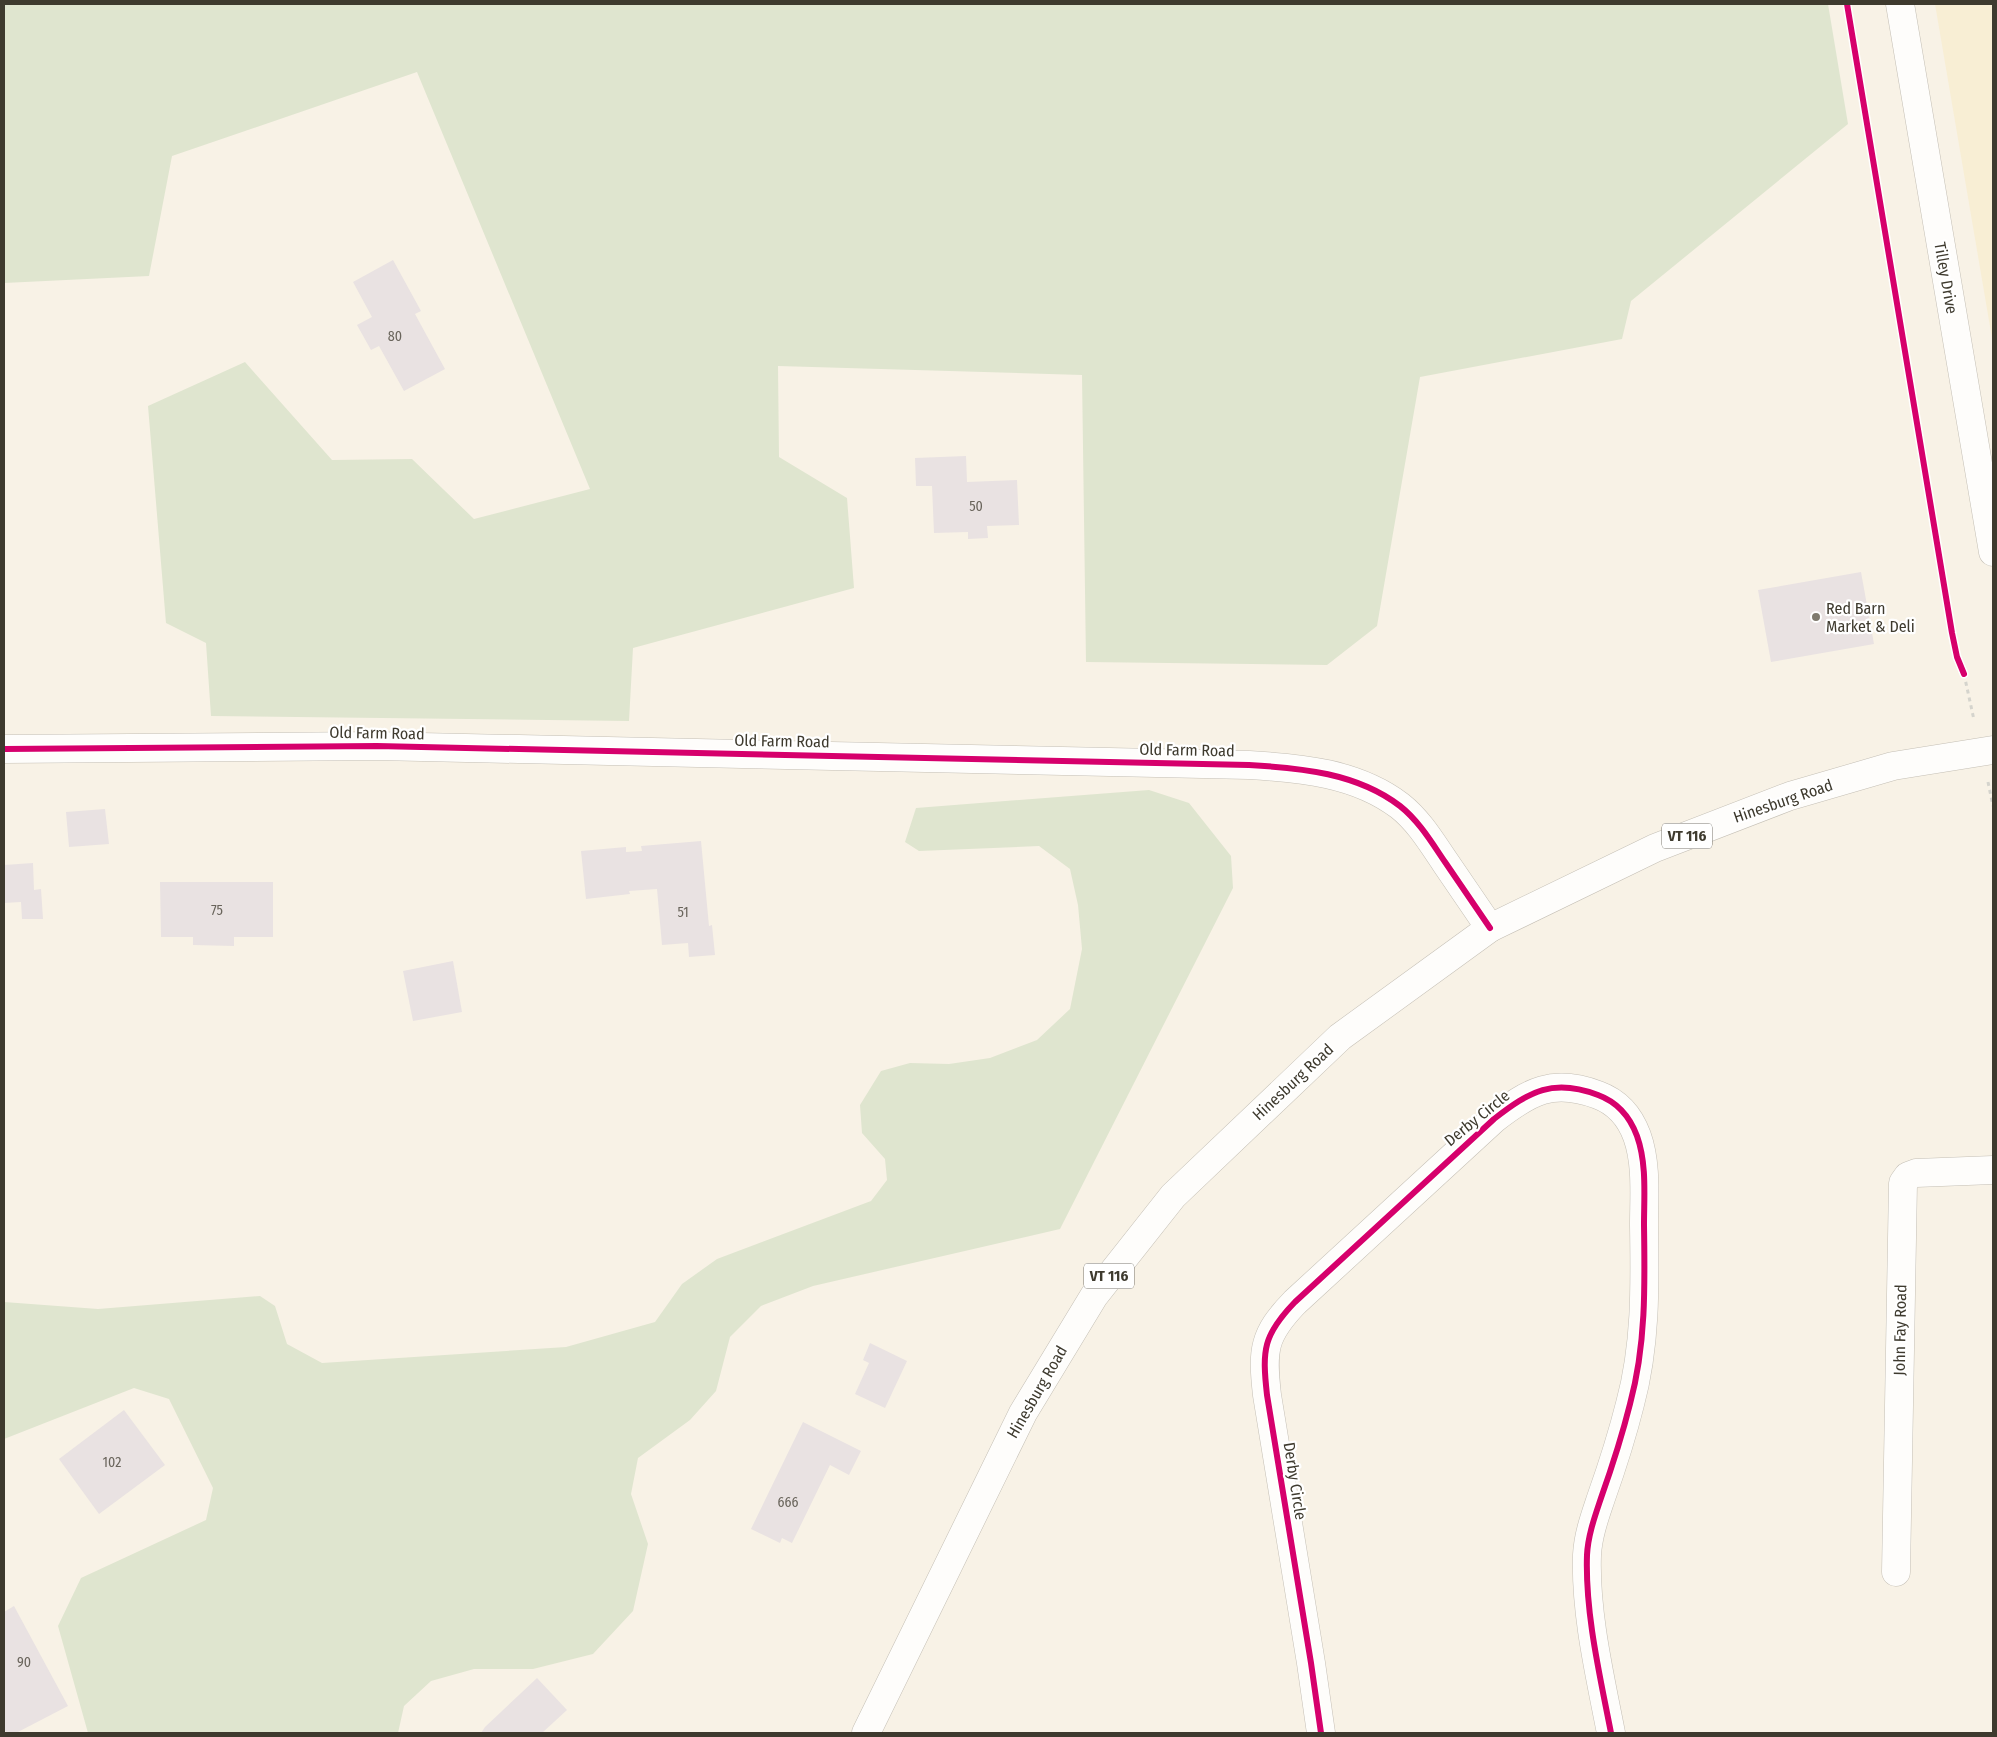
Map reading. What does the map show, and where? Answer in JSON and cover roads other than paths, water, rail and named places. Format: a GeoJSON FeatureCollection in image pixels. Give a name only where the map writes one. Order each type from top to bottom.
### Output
{"type":"FeatureCollection","features":[{"type":"Feature","properties":{"kind":"street","name":"Tilley Drive"},"geometry":{"type":"LineString","coordinates":[[1900,4],[1993,552]]}},
{"type":"Feature","properties":{"kind":"street","name":"Old Farm Road"},"geometry":{"type":"LineString","coordinates":[[4,749],[376,746],[1239,764],[1291,767],[1330,774],[1368,787],[1401,807],[1426,834],[1490,928]]}},
{"type":"Feature","properties":{"kind":"street","name":"Hinesburg Road"},"geometry":{"type":"LineString","coordinates":[[866,1733],[1023,1413],[1094,1296],[1173,1196],[1340,1037],[1490,928],[1655,848],[1790,796],[1893,766],[1993,750]]}},
{"type":"Feature","properties":{"kind":"street","name":"Derby Circle"},"geometry":{"type":"LineString","coordinates":[[1321,1733],[1267,1395],[1264,1366],[1267,1343],[1277,1320],[1295,1302],[1494,1119],[1527,1096],[1546,1088],[1566,1086],[1604,1097],[1620,1107],[1637,1137],[1642,1157],[1645,1312],[1641,1356],[1630,1403],[1593,1523],[1587,1553],[1588,1590],[1595,1647],[1611,1733]]}},
{"type":"Feature","properties":{"kind":"street","name":"John Fay Road"},"geometry":{"type":"LineString","coordinates":[[1896,1572],[1903,1183],[1908,1176],[1916,1173],[1993,1170]]}},
{"type":"Feature","properties":{"kind":"place","name":"Red Barn Market & Deli"},"geometry":{"type":"Point","coordinates":[1816,617]}}]}
